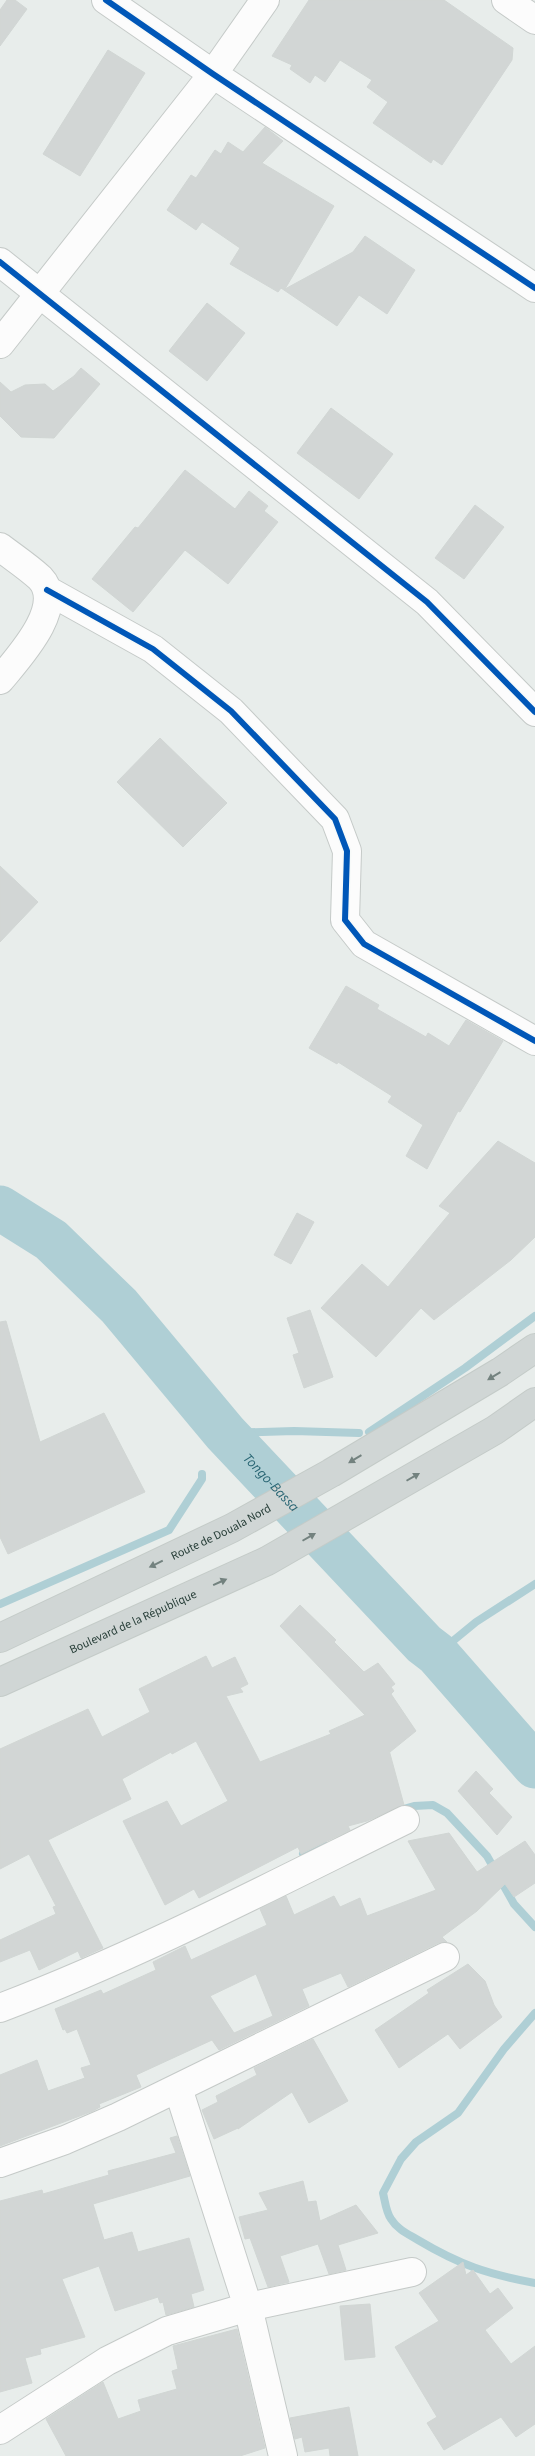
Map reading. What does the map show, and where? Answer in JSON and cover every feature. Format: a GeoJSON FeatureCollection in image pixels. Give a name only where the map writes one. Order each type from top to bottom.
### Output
{"type":"FeatureCollection","features":[{"type":"Feature","properties":{"kind":"main road","name":"Route de Douala Nord"},"geometry":{"type":"LineString","coordinates":[[0,1638],[232,1528],[331,1473],[500,1372],[535,1348]]}},
{"type":"Feature","properties":{"kind":"main road","name":"Boulevard de la République"},"geometry":{"type":"LineString","coordinates":[[0,1682],[267,1561],[495,1430],[535,1402]]}},
{"type":"Feature","properties":{"kind":"main road"},"geometry":{"type":"LineString","coordinates":[[38,1621],[53,1658]]}},
{"type":"Feature","properties":{"kind":"street"},"geometry":{"type":"LineString","coordinates":[[106,0],[213,74],[535,288]]}},
{"type":"Feature","properties":{"kind":"street"},"geometry":{"type":"LineString","coordinates":[[0,344],[213,74],[265,0]]}},
{"type":"Feature","properties":{"kind":"street"},"geometry":{"type":"LineString","coordinates":[[506,0],[535,20]]}},
{"type":"Feature","properties":{"kind":"street"},"geometry":{"type":"LineString","coordinates":[[0,262],[427,602],[535,712]]}},
{"type":"Feature","properties":{"kind":"street"},"geometry":{"type":"LineString","coordinates":[[0,548],[40,579],[48,590],[153,649],[231,711],[335,819],[347,850],[345,920],[364,944],[535,1041]]}},
{"type":"Feature","properties":{"kind":"street"},"geometry":{"type":"LineString","coordinates":[[0,680],[23,652],[46,615],[49,600],[48,590]]}},
{"type":"Feature","properties":{"kind":"street"},"geometry":{"type":"LineString","coordinates":[[0,2008],[75,1979],[144,1948],[405,1820]]}},
{"type":"Feature","properties":{"kind":"street"},"geometry":{"type":"LineString","coordinates":[[0,2163],[65,2140],[178,2088],[445,1957]]}},
{"type":"Feature","properties":{"kind":"street"},"geometry":{"type":"LineString","coordinates":[[178,2088],[248,2307],[283,2456]]}},
{"type":"Feature","properties":{"kind":"street"},"geometry":{"type":"LineString","coordinates":[[0,2430],[107,2361],[167,2331],[248,2307],[412,2272]]}},
{"type":"Feature","properties":{"kind":"building"},"geometry":{"type":"Polygon","coordinates":[[[7,0],[15,0],[27,9],[0,46],[0,10],[7,0]]]}},
{"type":"Feature","properties":{"kind":"building"},"geometry":{"type":"Polygon","coordinates":[[[309,0],[444,0],[513,48],[512,60],[442,165],[433,159],[431,163],[373,123],[388,102],[367,87],[372,80],[340,60],[325,82],[315,75],[310,83],[290,69],[292,65],[272,56],[309,0]]]}},
{"type":"Feature","properties":{"kind":"building"},"geometry":{"type":"Polygon","coordinates":[[[108,50],[145,73],[80,176],[43,154],[108,50]]]}},
{"type":"Feature","properties":{"kind":"building"},"geometry":{"type":"Polygon","coordinates":[[[265,127],[283,141],[262,163],[334,206],[285,289],[353,252],[365,236],[415,270],[387,314],[359,295],[337,326],[281,288],[278,292],[230,264],[240,248],[202,222],[196,230],[167,210],[191,175],[196,178],[215,150],[221,154],[228,142],[243,152],[265,127]]]}},
{"type":"Feature","properties":{"kind":"building"},"geometry":{"type":"Polygon","coordinates":[[[207,303],[245,333],[207,381],[169,351],[207,303]]]}},
{"type":"Feature","properties":{"kind":"building"},"geometry":{"type":"Polygon","coordinates":[[[81,368],[100,384],[54,438],[21,437],[0,416],[0,382],[11,392],[25,385],[45,384],[53,391],[74,376],[81,368]]]}},
{"type":"Feature","properties":{"kind":"building"},"geometry":{"type":"Polygon","coordinates":[[[331,408],[393,454],[359,499],[297,453],[331,408]]]}},
{"type":"Feature","properties":{"kind":"building"},"geometry":{"type":"Polygon","coordinates":[[[185,470],[235,509],[249,491],[268,506],[264,511],[278,522],[228,584],[185,550],[133,612],[92,579],[135,527],[138,528],[185,470]]]}},
{"type":"Feature","properties":{"kind":"building"},"geometry":{"type":"Polygon","coordinates":[[[475,505],[504,527],[464,579],[435,558],[475,505]]]}},
{"type":"Feature","properties":{"kind":"building"},"geometry":{"type":"Polygon","coordinates":[[[160,738],[227,803],[183,847],[117,782],[160,738]]]}},
{"type":"Feature","properties":{"kind":"building"},"geometry":{"type":"Polygon","coordinates":[[[0,866],[38,902],[0,942],[0,866]]]}},
{"type":"Feature","properties":{"kind":"building"},"geometry":{"type":"Polygon","coordinates":[[[346,986],[379,1005],[377,1009],[426,1037],[428,1033],[449,1046],[466,1020],[503,1041],[460,1112],[458,1111],[427,1169],[406,1156],[423,1125],[388,1102],[392,1096],[338,1062],[337,1064],[309,1048],[346,986]]]}},
{"type":"Feature","properties":{"kind":"building"},"geometry":{"type":"Polygon","coordinates":[[[498,1141],[535,1163],[535,1237],[511,1260],[434,1320],[421,1308],[376,1357],[321,1308],[362,1264],[388,1287],[450,1213],[439,1206],[498,1141]]]}},
{"type":"Feature","properties":{"kind":"building"},"geometry":{"type":"Polygon","coordinates":[[[297,1213],[314,1222],[291,1264],[274,1255],[297,1213]]]}},
{"type":"Feature","properties":{"kind":"building"},"geometry":{"type":"Polygon","coordinates":[[[310,1310],[333,1377],[304,1388],[293,1355],[299,1353],[287,1318],[310,1310]]]}},
{"type":"Feature","properties":{"kind":"building"},"geometry":{"type":"Polygon","coordinates":[[[6,1321],[40,1442],[104,1413],[145,1492],[8,1554],[0,1537],[0,1322],[6,1321]]]}},
{"type":"Feature","properties":{"kind":"building"},"geometry":{"type":"Polygon","coordinates":[[[300,1605],[336,1640],[334,1642],[364,1672],[378,1663],[395,1684],[391,1687],[394,1691],[391,1694],[416,1731],[390,1752],[389,1750],[404,1805],[367,1821],[348,1826],[350,1830],[301,1854],[298,1847],[199,1898],[194,1889],[165,1905],[123,1821],[167,1801],[181,1826],[228,1801],[196,1741],[172,1754],[171,1752],[122,1779],[131,1799],[48,1840],[103,1948],[81,1958],[78,1951],[39,1970],[30,1950],[0,1962],[0,1940],[56,1914],[53,1907],[56,1906],[29,1854],[0,1869],[0,1749],[88,1709],[102,1737],[150,1712],[139,1689],[206,1656],[212,1668],[235,1657],[248,1684],[240,1688],[243,1692],[226,1696],[260,1762],[331,1734],[329,1731],[365,1715],[280,1626],[300,1605]]]}},
{"type":"Feature","properties":{"kind":"building"},"geometry":{"type":"Polygon","coordinates":[[[476,1771],[493,1789],[489,1793],[512,1817],[497,1835],[458,1791],[476,1771]]]}},
{"type":"Feature","properties":{"kind":"building"},"geometry":{"type":"Polygon","coordinates":[[[449,1833],[477,1872],[525,1841],[535,1855],[535,1883],[514,1897],[505,1884],[477,1911],[442,1937],[447,1942],[438,1943],[348,1987],[341,1973],[302,1989],[309,2006],[219,2050],[212,2040],[136,2075],[141,2087],[99,2104],[100,2107],[93,2111],[0,2146],[0,2075],[37,2060],[48,2091],[85,2078],[81,2068],[91,2065],[77,2029],[67,2033],[65,2029],[63,2030],[55,2009],[101,1990],[103,1994],[156,1970],[153,1962],[185,1946],[191,1960],[267,1925],[260,1909],[286,1896],[294,1915],[334,1896],[340,1907],[360,1898],[367,1916],[436,1890],[408,1841],[449,1833]],[[256,1974],[210,1996],[234,2033],[273,2016],[256,1974]]]}},
{"type":"Feature","properties":{"kind":"building"},"geometry":{"type":"Polygon","coordinates":[[[468,1964],[485,1981],[494,2005],[502,2017],[460,2049],[448,2034],[399,2068],[375,2030],[429,1993],[427,1990],[468,1964]]]}},
{"type":"Feature","properties":{"kind":"building"},"geometry":{"type":"Polygon","coordinates":[[[313,2039],[348,2101],[309,2123],[292,2092],[238,2129],[214,2139],[202,2110],[218,2102],[216,2096],[257,2075],[254,2068],[313,2039]]]}},
{"type":"Feature","properties":{"kind":"building"},"geometry":{"type":"Polygon","coordinates":[[[177,2136],[190,2176],[93,2204],[104,2240],[132,2232],[138,2252],[189,2238],[204,2290],[191,2294],[194,2307],[166,2315],[163,2302],[160,2303],[158,2297],[115,2311],[99,2266],[62,2279],[85,2337],[40,2349],[41,2354],[25,2358],[32,2383],[0,2392],[0,2201],[42,2190],[43,2194],[109,2175],[108,2171],[176,2153],[170,2138],[177,2136]]]}},
{"type":"Feature","properties":{"kind":"building"},"geometry":{"type":"Polygon","coordinates":[[[303,2181],[308,2202],[316,2201],[320,2221],[356,2205],[378,2233],[338,2245],[346,2270],[329,2274],[318,2244],[280,2256],[289,2282],[268,2287],[250,2238],[245,2239],[239,2217],[268,2210],[259,2193],[303,2181]]]}},
{"type":"Feature","properties":{"kind":"building"},"geometry":{"type":"Polygon","coordinates":[[[463,2262],[466,2275],[473,2270],[490,2294],[498,2288],[513,2308],[485,2330],[511,2364],[535,2346],[535,2424],[516,2437],[501,2417],[444,2450],[427,2423],[437,2417],[395,2347],[439,2321],[419,2293],[463,2262]]]}},
{"type":"Feature","properties":{"kind":"building"},"geometry":{"type":"Polygon","coordinates":[[[370,2304],[375,2357],[345,2360],[340,2306],[370,2304]]]}},
{"type":"Feature","properties":{"kind":"building"},"geometry":{"type":"Polygon","coordinates":[[[237,2329],[265,2448],[240,2456],[66,2456],[46,2419],[103,2382],[118,2419],[141,2411],[138,2400],[177,2389],[172,2371],[178,2369],[173,2346],[237,2329]]]}},
{"type":"Feature","properties":{"kind":"building"},"geometry":{"type":"Polygon","coordinates":[[[349,2407],[358,2456],[330,2456],[329,2448],[305,2452],[302,2437],[295,2439],[290,2418],[349,2407]]]}},
{"type":"Feature","properties":{"kind":"waterway","name":"Tongo-Bassa"},"geometry":{"type":"LineString","coordinates":[[0,1208],[51,1240],[119,1306],[225,1433],[424,1644],[437,1654],[535,1766]]}},
{"type":"Feature","properties":{"kind":"waterway"},"geometry":{"type":"LineString","coordinates":[[369,1432],[465,1368],[535,1316]]}},
{"type":"Feature","properties":{"kind":"waterway"},"geometry":{"type":"LineString","coordinates":[[225,1433],[294,1431],[359,1433]]}},
{"type":"Feature","properties":{"kind":"waterway"},"geometry":{"type":"LineString","coordinates":[[0,1604],[169,1530],[202,1479],[202,1474]]}},
{"type":"Feature","properties":{"kind":"waterway"},"geometry":{"type":"LineString","coordinates":[[437,1654],[476,1622],[535,1584]]}},
{"type":"Feature","properties":{"kind":"waterway"},"geometry":{"type":"LineString","coordinates":[[400,1810],[414,1806],[433,1805],[447,1813],[487,1856],[514,1904],[535,1927]]}},
{"type":"Feature","properties":{"kind":"waterway"},"geometry":{"type":"LineString","coordinates":[[303,1854],[324,1845]]}},
{"type":"Feature","properties":{"kind":"waterway"},"geometry":{"type":"LineString","coordinates":[[535,2013],[504,2049],[458,2113],[416,2142],[401,2159],[383,2193],[387,2210],[393,2223],[410,2236],[474,2268],[535,2283]]}},
{"type":"Feature","properties":{"kind":"cycle path"},"geometry":{"type":"LineString","coordinates":[[106,0],[213,74],[535,288]]}},
{"type":"Feature","properties":{"kind":"cycle path"},"geometry":{"type":"LineString","coordinates":[[0,262],[427,602],[535,712]]}},
{"type":"Feature","properties":{"kind":"cycle path"},"geometry":{"type":"LineString","coordinates":[[47,590],[153,649],[231,711],[335,819],[347,851],[345,920],[364,944],[535,1041]]}}]}
